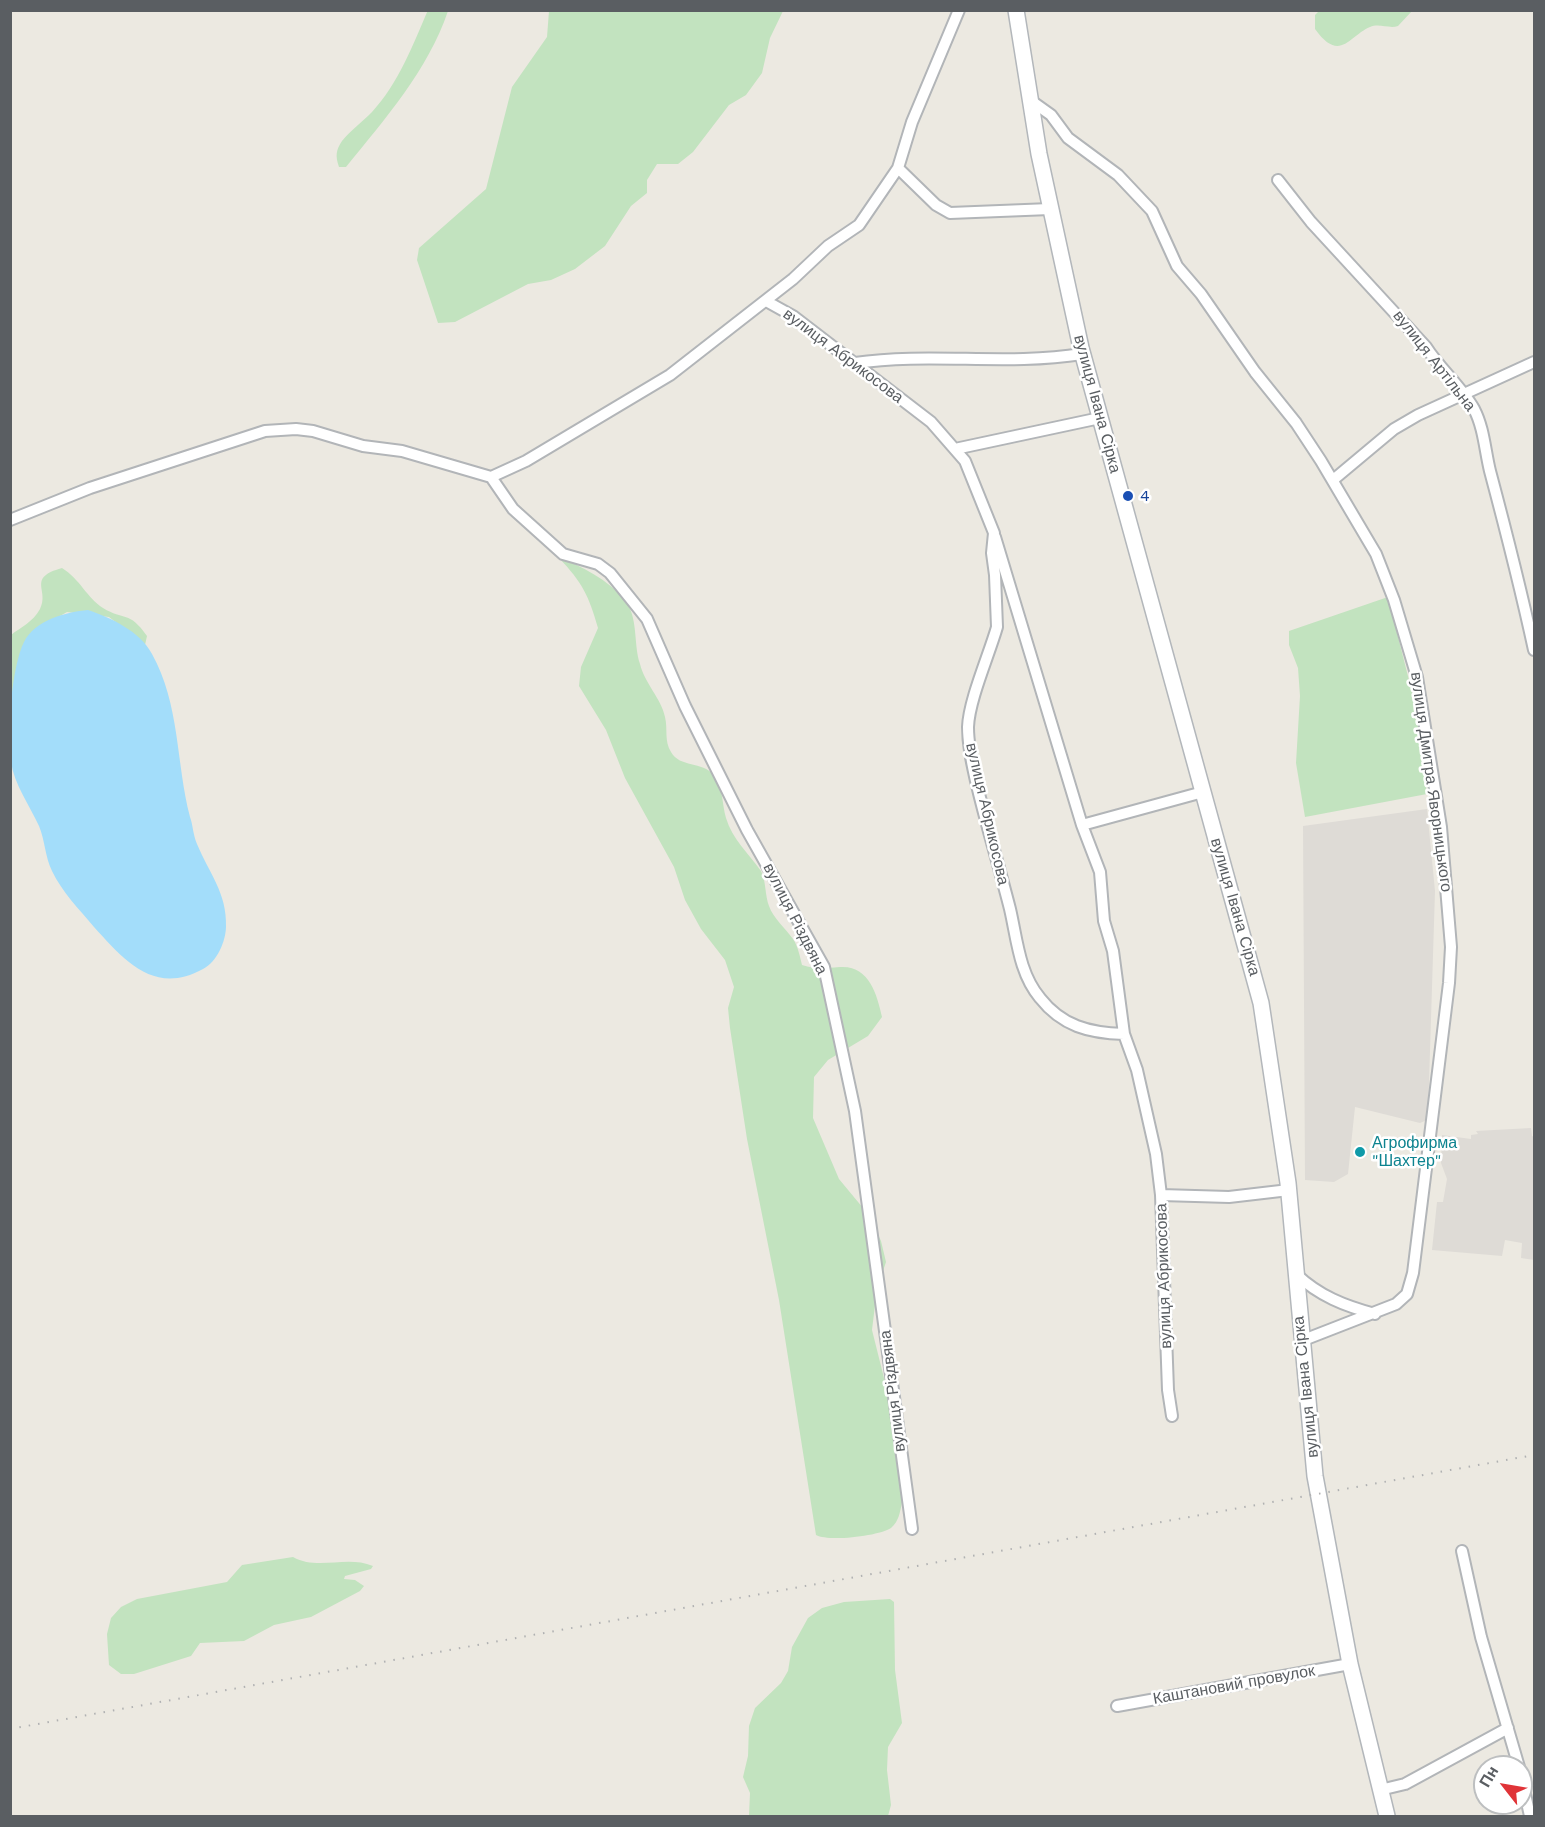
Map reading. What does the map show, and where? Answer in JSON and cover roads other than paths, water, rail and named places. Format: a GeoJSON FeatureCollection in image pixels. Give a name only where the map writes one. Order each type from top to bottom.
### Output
{"type":"FeatureCollection","features":[{"type":"Feature","properties":{"kind":"street"},"geometry":{"type":"LineString","coordinates":[[10,520],[90,488],[265,431],[296,429],[313,431],[363,446],[402,451],[476,475],[491,477],[526,461],[670,375],[766,301],[828,246],[859,225],[898,168],[909,129],[959,10]]}},
{"type":"Feature","properties":{"kind":"street","name":"вулиця Івана Сірка"},"geometry":{"type":"LineString","coordinates":[[1016,10],[1050,209],[1082,354],[1261,1004],[1289,1190],[1315,1476],[1350,1664],[1387,1816]]}},
{"type":"Feature","properties":{"kind":"street","name":"вулиця Дмитра Яворницького"},"geometry":{"type":"LineString","coordinates":[[1030,100],[1051,115],[1068,138],[1118,175],[1152,211],[1177,266],[1201,294],[1255,372],[1296,423],[1333,480],[1376,554],[1394,600],[1417,677],[1441,827],[1451,947],[1448,995],[1410,1286],[1401,1301],[1375,1314],[1301,1341]]}},
{"type":"Feature","properties":{"kind":"street"},"geometry":{"type":"LineString","coordinates":[[898,168],[936,205],[950,213],[1050,209]]}},
{"type":"Feature","properties":{"kind":"street","name":"вулиця Артільна"},"geometry":{"type":"LineString","coordinates":[[1278,180],[1311,222],[1426,347],[1474,409],[1482,429],[1534,650]]}},
{"type":"Feature","properties":{"kind":"street","name":"вулиця Абрикосова"},"geometry":{"type":"LineString","coordinates":[[766,301],[793,316],[931,422],[965,461],[994,533],[1082,825],[1100,872],[1104,921],[1113,951],[1124,1034],[1145,1101],[1156,1155],[1161,1195],[1168,1390],[1172,1416]]}},
{"type":"Feature","properties":{"kind":"street"},"geometry":{"type":"LineString","coordinates":[[855,363],[913,358],[1022,361],[1082,354]]}},
{"type":"Feature","properties":{"kind":"street"},"geometry":{"type":"LineString","coordinates":[[1333,480],[1394,429],[1418,415],[1464,396],[1534,362]]}},
{"type":"Feature","properties":{"kind":"street"},"geometry":{"type":"LineString","coordinates":[[955,449],[1100,418]]}},
{"type":"Feature","properties":{"kind":"street","name":"вулиця Різдвяна"},"geometry":{"type":"LineString","coordinates":[[491,477],[513,509],[563,554],[598,564],[610,573],[647,619],[685,706],[742,819],[824,968],[855,1111],[912,1529]]}},
{"type":"Feature","properties":{"kind":"street","name":"вулиця Абрикосова"},"geometry":{"type":"LineString","coordinates":[[994,533],[992,553],[997,627],[968,724],[968,744],[986,826],[1022,964],[1030,985],[1048,1008],[1068,1023],[1091,1032],[1124,1034]]}},
{"type":"Feature","properties":{"kind":"street"},"geometry":{"type":"LineString","coordinates":[[1082,825],[1203,792]]}},
{"type":"Feature","properties":{"kind":"street"},"geometry":{"type":"LineString","coordinates":[[1161,1195],[1229,1197],[1289,1190]]}},
{"type":"Feature","properties":{"kind":"street"},"geometry":{"type":"LineString","coordinates":[[1295,1273],[1317,1292],[1375,1314]]}},
{"type":"Feature","properties":{"kind":"street"},"geometry":{"type":"LineString","coordinates":[[1462,1551],[1478,1626],[1516,1755]]}},
{"type":"Feature","properties":{"kind":"street","name":"Каштановий провулок"},"geometry":{"type":"LineString","coordinates":[[1118,1706],[1350,1664]]}},
{"type":"Feature","properties":{"kind":"street"},"geometry":{"type":"LineString","coordinates":[[1380,1790],[1405,1784],[1508,1728]]}},
{"type":"Feature","properties":{"kind":"water"},"geometry":{"type":"Polygon","coordinates":[[[88,610],[115,621],[133,632],[147,646],[161,673],[173,713],[185,797],[195,837],[224,903],[226,926],[220,951],[208,966],[185,976],[170,978],[155,976],[141,970],[117,951],[77,907],[52,871],[39,826],[13,770],[9,736],[11,701],[16,667],[24,642],[36,628],[52,618],[88,610]]]}},
{"type":"Feature","properties":{"kind":"railway"},"geometry":{"type":"LineString","coordinates":[[10,1729],[1534,1455]]}},
{"type":"Feature","properties":{"kind":"place","name":"4"},"geometry":{"type":"Point","coordinates":[1128,496]}},
{"type":"Feature","properties":{"kind":"place","name":"Агрофирма \"Шахтер\""},"geometry":{"type":"Point","coordinates":[1360,1152]}}]}
